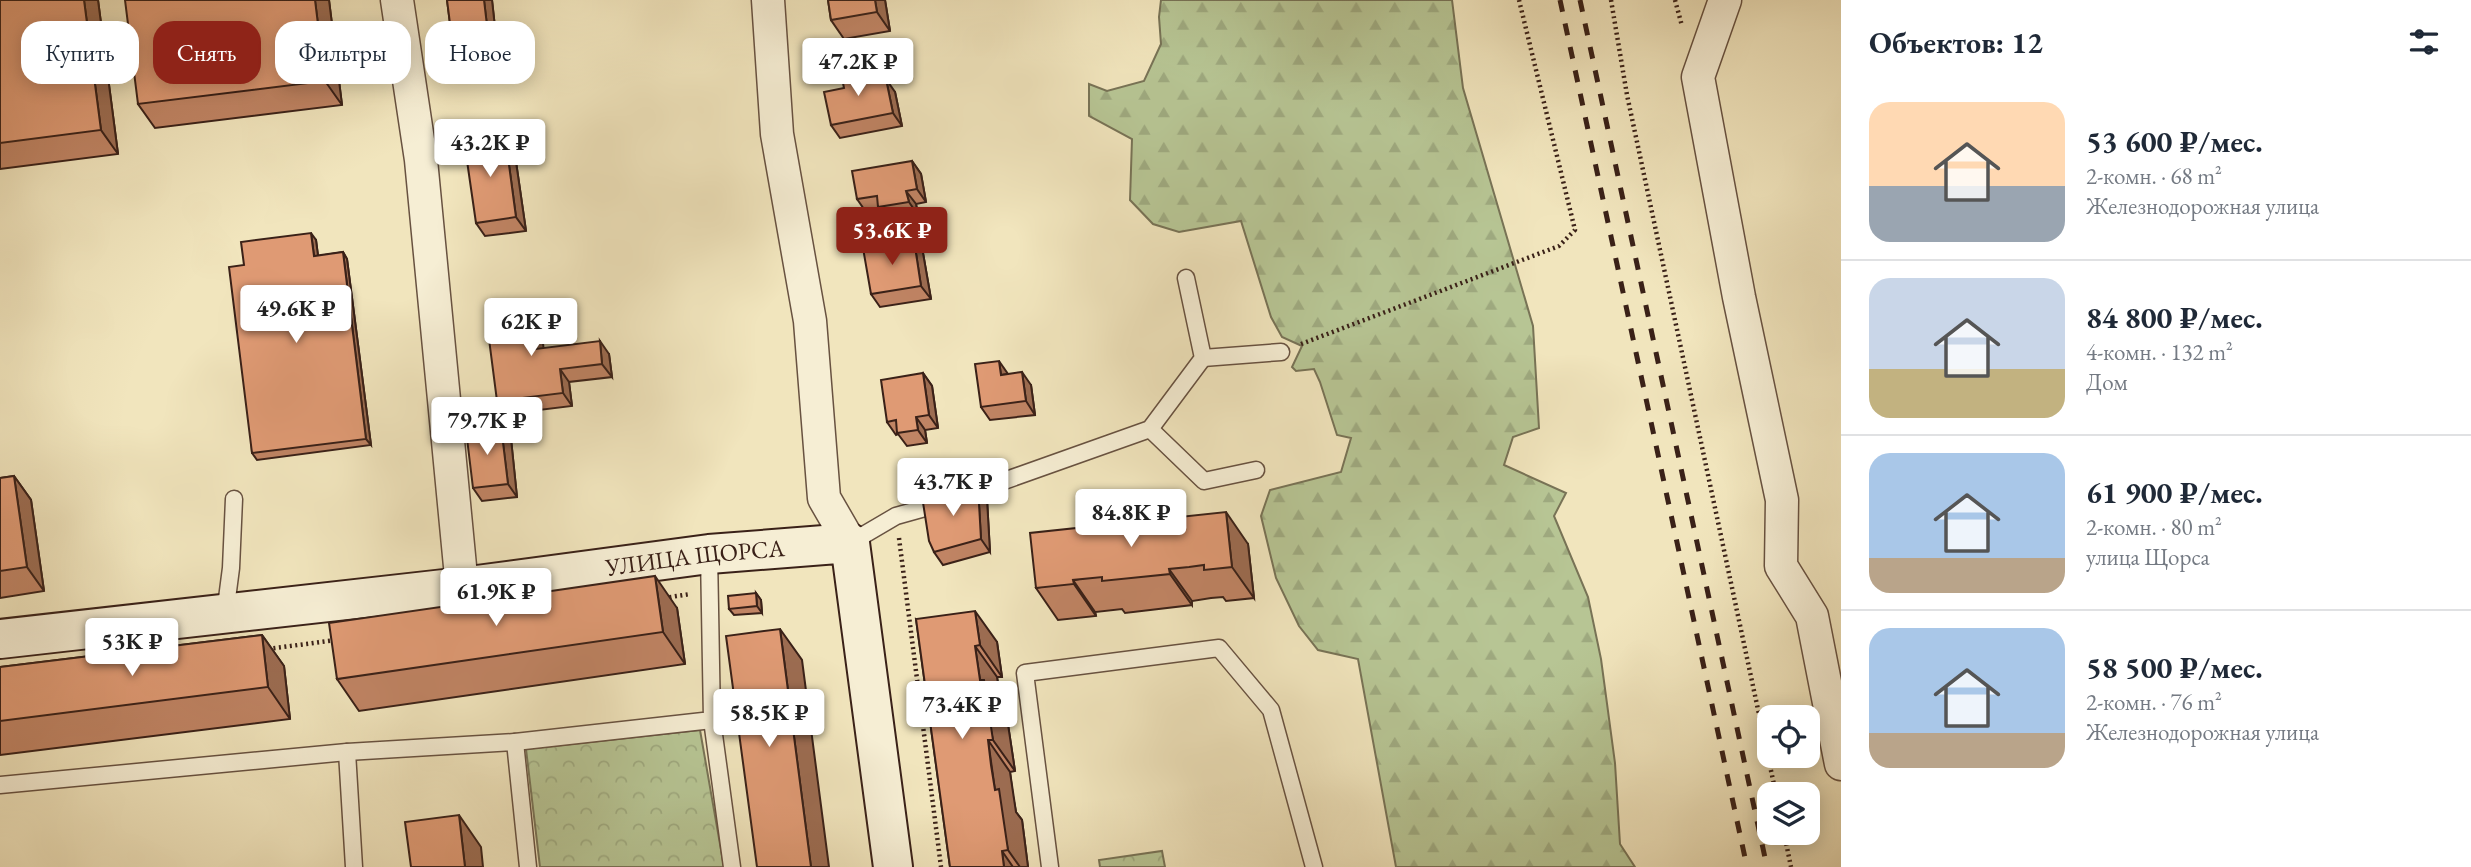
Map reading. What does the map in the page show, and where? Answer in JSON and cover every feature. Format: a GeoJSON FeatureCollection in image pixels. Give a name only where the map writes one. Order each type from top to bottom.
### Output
{"type":"FeatureCollection","features":[{"type":"Feature","properties":{"kind":"main road","name":"УЛИЦА ЩОРСА"},"geometry":{"type":"LineString","coordinates":[[0,639],[461,587],[709,554],[850,543]]}},
{"type":"Feature","properties":{"kind":"main road"},"geometry":{"type":"LineString","coordinates":[[850,543],[893,867]]}},
{"type":"Feature","properties":{"kind":"street"},"geometry":{"type":"LineString","coordinates":[[397,0],[421,160],[461,587]]}},
{"type":"Feature","properties":{"kind":"street"},"geometry":{"type":"LineString","coordinates":[[768,0],[777,134],[810,321],[824,498],[850,543]]}},
{"type":"Feature","properties":{"kind":"street"},"geometry":{"type":"LineString","coordinates":[[1725,0],[1698,77],[1738,297],[1782,500],[1781,566],[1812,616],[1841,764]]}},
{"type":"Feature","properties":{"kind":"lane"},"geometry":{"type":"LineString","coordinates":[[850,543],[896,516],[939,504],[1150,429],[1203,358],[1186,278]]}},
{"type":"Feature","properties":{"kind":"lane"},"geometry":{"type":"LineString","coordinates":[[1203,358],[1281,352]]}},
{"type":"Feature","properties":{"kind":"lane"},"geometry":{"type":"LineString","coordinates":[[1150,429],[1204,481],[1256,470]]}},
{"type":"Feature","properties":{"kind":"lane"},"geometry":{"type":"LineString","coordinates":[[225,614],[231,568],[234,499]]}},
{"type":"Feature","properties":{"kind":"lane"},"geometry":{"type":"LineString","coordinates":[[709,554],[712,720],[732,867]]}},
{"type":"Feature","properties":{"kind":"lane"},"geometry":{"type":"LineString","coordinates":[[1050,867],[1025,673],[1219,648],[1270,710],[1314,867]]}},
{"type":"Feature","properties":{"kind":"lane"},"geometry":{"type":"LineString","coordinates":[[0,785],[347,752],[515,743],[712,720]]}},
{"type":"Feature","properties":{"kind":"lane"},"geometry":{"type":"LineString","coordinates":[[515,743],[528,867]]}},
{"type":"Feature","properties":{"kind":"lane"},"geometry":{"type":"LineString","coordinates":[[347,752],[354,867]]}},
{"type":"Feature","properties":{"kind":"path"},"geometry":{"type":"LineString","coordinates":[[1281,352],[1559,246],[1575,230],[1520,0]]}},
{"type":"Feature","properties":{"kind":"path"},"geometry":{"type":"LineString","coordinates":[[1611,0],[1627,95],[1773,782]]}},
{"type":"Feature","properties":{"kind":"path"},"geometry":{"type":"LineString","coordinates":[[896,516],[941,867]]}},
{"type":"Feature","properties":{"kind":"path"},"geometry":{"type":"LineString","coordinates":[[656,599],[710,592]]}},
{"type":"Feature","properties":{"kind":"path"},"geometry":{"type":"LineString","coordinates":[[260,650],[341,639]]}},
{"type":"Feature","properties":{"kind":"path"},"geometry":{"type":"LineString","coordinates":[[1786,845],[1791,867]]}},
{"type":"Feature","properties":{"kind":"green space"},"geometry":{"type":"Polygon","coordinates":[[[1161,0],[1452,0],[1463,88],[1533,326],[1539,428],[1513,437],[1504,465],[1566,493],[1554,516],[1588,597],[1601,659],[1615,763],[1620,844],[1635,867],[1396,867],[1358,659],[1318,650],[1299,626],[1276,578],[1261,516],[1270,490],[1341,472],[1351,438],[1337,435],[1314,369],[1296,371],[1292,367],[1302,346],[1282,337],[1271,317],[1241,221],[1179,232],[1153,224],[1130,200],[1132,139],[1089,116],[1089,84],[1107,91],[1144,81],[1161,44],[1161,0]]]}},
{"type":"Feature","properties":{"kind":"green space"},"geometry":{"type":"Polygon","coordinates":[[[700,730],[724,867],[540,867],[526,749],[700,730]]]}},
{"type":"Feature","properties":{"kind":"green space"},"geometry":{"type":"Polygon","coordinates":[[[1162,851],[1165,867],[1100,867],[1099,860],[1162,851]]]}},
{"type":"Feature","properties":{"kind":"building"},"geometry":{"type":"Polygon","coordinates":[[[0,0],[84,0],[87,21],[21,21],[21,84],[95,84],[101,130],[0,143],[0,0]]]}},
{"type":"Feature","properties":{"kind":"building"},"geometry":{"type":"Polygon","coordinates":[[[125,0],[315,0],[318,21],[275,21],[275,84],[301,84],[138,104],[136,84],[139,84],[139,21],[128,21],[125,0]]]}},
{"type":"Feature","properties":{"kind":"building"},"geometry":{"type":"Polygon","coordinates":[[[447,0],[484,0],[486,21],[450,21],[447,0]]]}},
{"type":"Feature","properties":{"kind":"building"},"geometry":{"type":"Polygon","coordinates":[[[828,0],[875,0],[877,12],[831,20],[828,0]]]}},
{"type":"Feature","properties":{"kind":"building"},"geometry":{"type":"Polygon","coordinates":[[[867,67],[870,82],[886,79],[893,113],[831,125],[824,92],[844,88],[841,73],[867,67]]]}},
{"type":"Feature","properties":{"kind":"building"},"geometry":{"type":"Polygon","coordinates":[[[505,135],[516,217],[476,223],[464,140],[505,135]]]}},
{"type":"Feature","properties":{"kind":"building"},"geometry":{"type":"Polygon","coordinates":[[[912,161],[917,189],[906,191],[909,202],[878,207],[877,196],[857,199],[852,171],[912,161]]]}},
{"type":"Feature","properties":{"kind":"building"},"geometry":{"type":"Polygon","coordinates":[[[311,233],[314,256],[343,252],[366,439],[252,453],[229,267],[244,265],[241,242],[311,233]]]}},
{"type":"Feature","properties":{"kind":"building"},"geometry":{"type":"Polygon","coordinates":[[[914,240],[921,286],[871,294],[863,248],[914,240]]]}},
{"type":"Feature","properties":{"kind":"building"},"geometry":{"type":"Polygon","coordinates":[[[531,311],[536,349],[600,341],[602,364],[560,369],[563,393],[497,401],[486,316],[531,311]]]}},
{"type":"Feature","properties":{"kind":"building"},"geometry":{"type":"Polygon","coordinates":[[[999,361],[1001,375],[1022,372],[1026,401],[981,407],[975,364],[999,361]]]}},
{"type":"Feature","properties":{"kind":"building"},"geometry":{"type":"Polygon","coordinates":[[[923,373],[929,415],[916,417],[918,430],[897,433],[896,420],[887,422],[881,380],[923,373]]]}},
{"type":"Feature","properties":{"kind":"building"},"geometry":{"type":"Polygon","coordinates":[[[501,426],[508,484],[473,488],[466,430],[501,426]]]}},
{"type":"Feature","properties":{"kind":"building"},"geometry":{"type":"Polygon","coordinates":[[[14,476],[27,567],[0,571],[0,478],[14,476]]]}},
{"type":"Feature","properties":{"kind":"building"},"geometry":{"type":"Polygon","coordinates":[[[978,486],[981,539],[934,552],[929,541],[922,496],[978,486]]]}},
{"type":"Feature","properties":{"kind":"building"},"geometry":{"type":"Polygon","coordinates":[[[1226,512],[1232,567],[1204,570],[1204,565],[1169,569],[1170,574],[1102,581],[1102,577],[1073,580],[1074,584],[1036,588],[1030,533],[1226,512]]]}},
{"type":"Feature","properties":{"kind":"building"},"geometry":{"type":"Polygon","coordinates":[[[655,576],[663,632],[337,679],[329,623],[655,576]]]}},
{"type":"Feature","properties":{"kind":"building"},"geometry":{"type":"Polygon","coordinates":[[[756,593],[757,606],[729,609],[728,596],[756,593]]]}},
{"type":"Feature","properties":{"kind":"building"},"geometry":{"type":"Polygon","coordinates":[[[975,611],[980,645],[975,646],[980,680],[984,680],[993,740],[988,740],[991,765],[995,790],[999,789],[1008,850],[1002,851],[1004,867],[950,867],[916,619],[975,611]]]}},
{"type":"Feature","properties":{"kind":"building"},"geometry":{"type":"Polygon","coordinates":[[[780,629],[811,867],[757,867],[726,636],[780,629]]]}},
{"type":"Feature","properties":{"kind":"building"},"geometry":{"type":"Polygon","coordinates":[[[262,635],[268,687],[0,721],[0,667],[262,635]]]}},
{"type":"Feature","properties":{"kind":"building"},"geometry":{"type":"Polygon","coordinates":[[[459,815],[465,867],[411,867],[405,822],[459,815]]]}},
{"type":"Feature","properties":{"kind":"railway"},"geometry":{"type":"LineString","coordinates":[[1560,0],[1747,867]]}},
{"type":"Feature","properties":{"kind":"railway"},"geometry":{"type":"LineString","coordinates":[[1580,0],[1767,867]]}}]}
